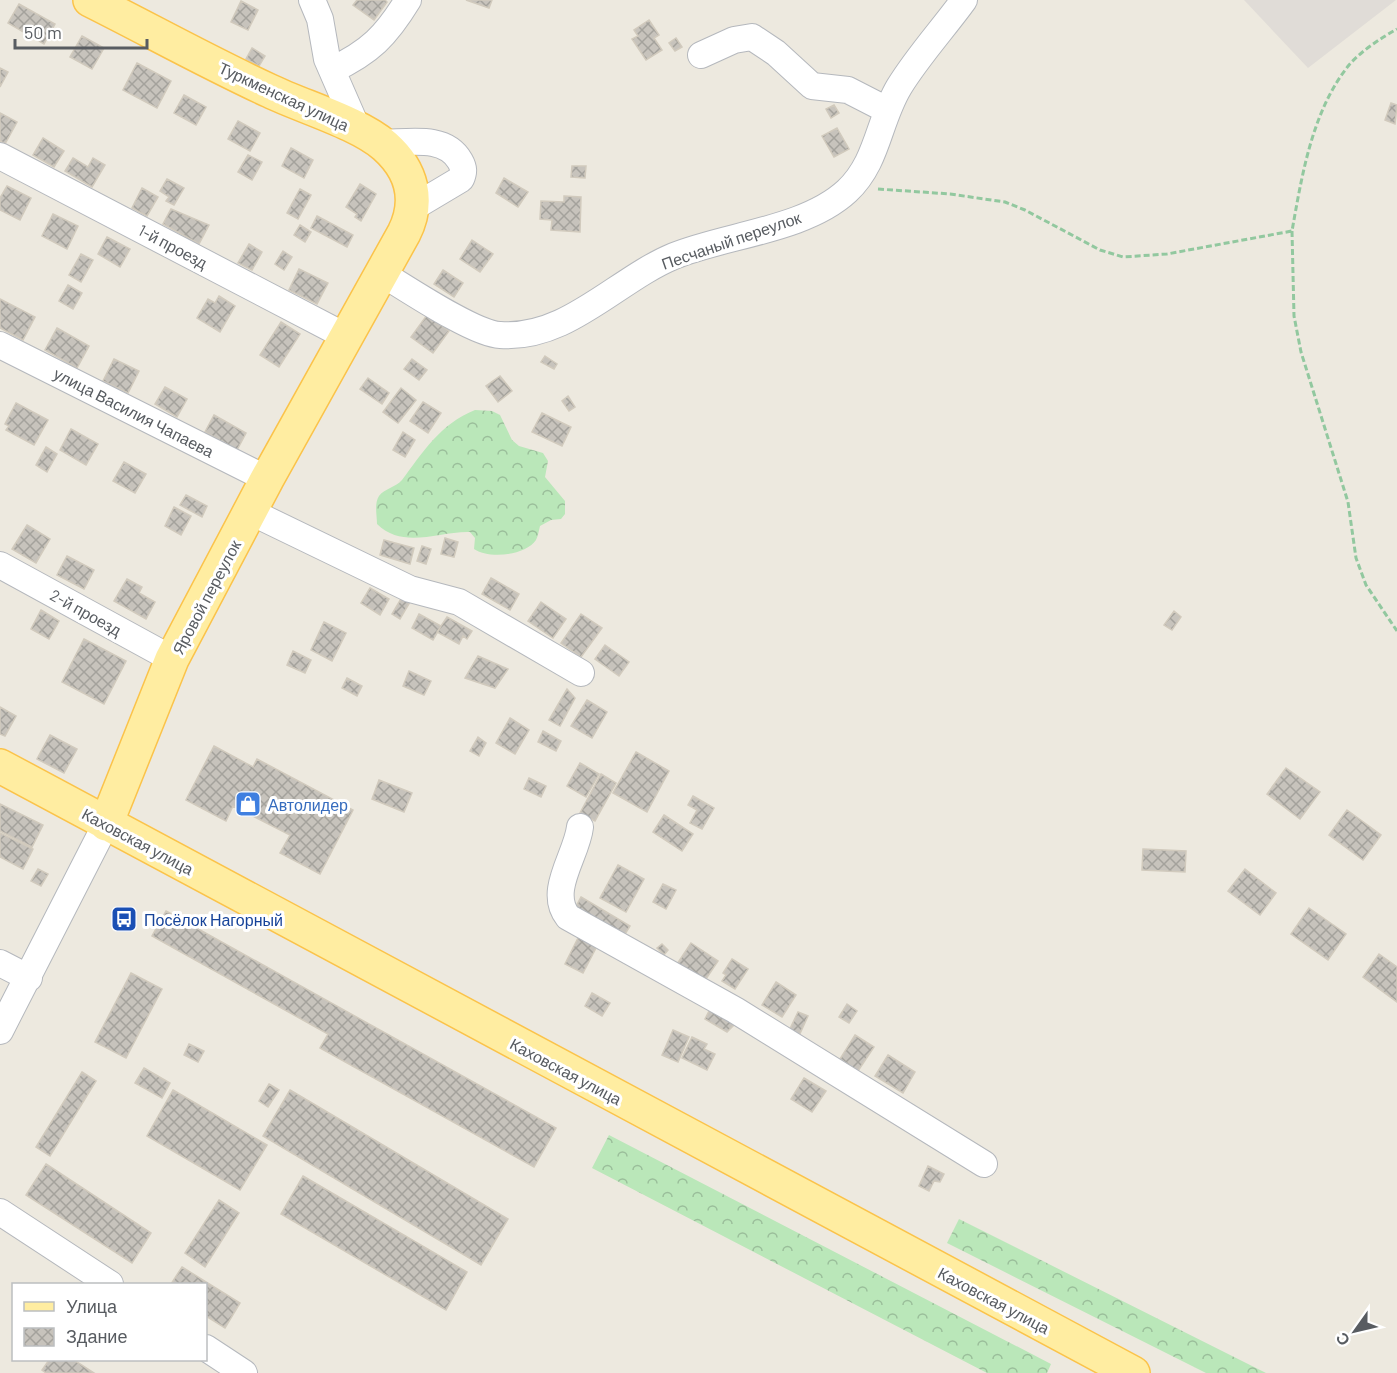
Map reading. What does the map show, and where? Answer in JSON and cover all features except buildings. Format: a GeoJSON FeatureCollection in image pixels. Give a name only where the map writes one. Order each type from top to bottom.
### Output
{"type":"FeatureCollection","features":[{"type":"Feature","properties":{"kind":"main road","name":"Туркменская улица"},"geometry":{"type":"LineString","coordinates":[[90,0],[268,91],[369,136],[404,171],[414,207]]}},
{"type":"Feature","properties":{"kind":"main road","name":"Яровой переулок"},"geometry":{"type":"LineString","coordinates":[[106,824],[172,659],[267,479],[404,233],[414,207]]}},
{"type":"Feature","properties":{"kind":"main road","name":"Каховская улица"},"geometry":{"type":"LineString","coordinates":[[0,766],[1133,1373]]}},
{"type":"Feature","properties":{"kind":"street"},"geometry":{"type":"LineString","coordinates":[[312,0],[320,19],[332,70],[369,136],[439,144],[453,151],[462,164],[464,170],[461,180],[414,207]]}},
{"type":"Feature","properties":{"kind":"street"},"geometry":{"type":"LineString","coordinates":[[332,70],[376,44],[408,0]]}},
{"type":"Feature","properties":{"kind":"street","name":"Песчаный переулок"},"geometry":{"type":"LineString","coordinates":[[381,273],[487,333],[510,336],[539,333],[665,260],[783,224],[824,206],[846,191],[874,153],[887,110],[912,67],[964,0]]}},
{"type":"Feature","properties":{"kind":"street"},"geometry":{"type":"LineString","coordinates":[[702,55],[734,39],[744,37],[758,39],[812,86],[848,90],[887,110]]}},
{"type":"Feature","properties":{"kind":"street","name":"1-й проезд"},"geometry":{"type":"LineString","coordinates":[[0,156],[345,336]]}},
{"type":"Feature","properties":{"kind":"street","name":"улица Василия Чапаева"},"geometry":{"type":"LineString","coordinates":[[0,345],[267,479]]}},
{"type":"Feature","properties":{"kind":"street"},"geometry":{"type":"LineString","coordinates":[[251,512],[410,589],[459,602],[581,673]]}},
{"type":"Feature","properties":{"kind":"street","name":"2-й проезд"},"geometry":{"type":"LineString","coordinates":[[0,565],[172,659]]}},
{"type":"Feature","properties":{"kind":"street","name":"Яровой переулок"},"geometry":{"type":"LineString","coordinates":[[0,1031],[106,824]]}},
{"type":"Feature","properties":{"kind":"street"},"geometry":{"type":"LineString","coordinates":[[580,827],[578,841],[561,892],[562,905],[568,917],[735,1010],[984,1164]]}},
{"type":"Feature","properties":{"kind":"street"},"geometry":{"type":"LineString","coordinates":[[0,963],[29,978]]}},
{"type":"Feature","properties":{"kind":"street"},"geometry":{"type":"LineString","coordinates":[[0,1212],[108,1283]]}},
{"type":"Feature","properties":{"kind":"street"},"geometry":{"type":"LineString","coordinates":[[207,1349],[244,1373]]}},
{"type":"Feature","properties":{"kind":"path"},"geometry":{"type":"LineString","coordinates":[[1397,29],[1350,63],[1335,85],[1323,110],[1310,148],[1292,231],[1294,316],[1304,361],[1348,502],[1359,567],[1371,596],[1397,631]]}},
{"type":"Feature","properties":{"kind":"path"},"geometry":{"type":"LineString","coordinates":[[846,191],[891,188],[1005,202],[1025,210],[1100,250],[1123,257],[1167,254],[1292,231]]}},
{"type":"Feature","properties":{"kind":"shaded area"},"geometry":{"type":"Polygon","coordinates":[[[1244,0],[1396,0],[1308,68],[1244,0]]]}},
{"type":"Feature","properties":{"kind":"green space"},"geometry":{"type":"Polygon","coordinates":[[[475,410],[492,411],[500,415],[512,440],[519,446],[543,453],[548,461],[545,477],[565,501],[565,514],[561,519],[551,520],[540,526],[536,540],[524,550],[497,555],[474,549],[475,538],[470,532],[410,538],[387,532],[377,524],[376,506],[379,496],[402,480],[442,431],[475,410]]]}},
{"type":"Feature","properties":{"kind":"green space"},"geometry":{"type":"Polygon","coordinates":[[[609,1135],[1051,1364],[1047,1373],[987,1373],[592,1168],[609,1135]]]}},
{"type":"Feature","properties":{"kind":"green space"},"geometry":{"type":"Polygon","coordinates":[[[959,1219],[1266,1373],[1206,1373],[947,1243],[959,1219]]]}},
{"type":"Feature","properties":{"kind":"place","name":"Автолидер"},"geometry":{"type":"Point","coordinates":[248,804]}},
{"type":"Feature","properties":{"kind":"place","name":"Посёлок Нагорный"},"geometry":{"type":"Point","coordinates":[124,919]}}]}
